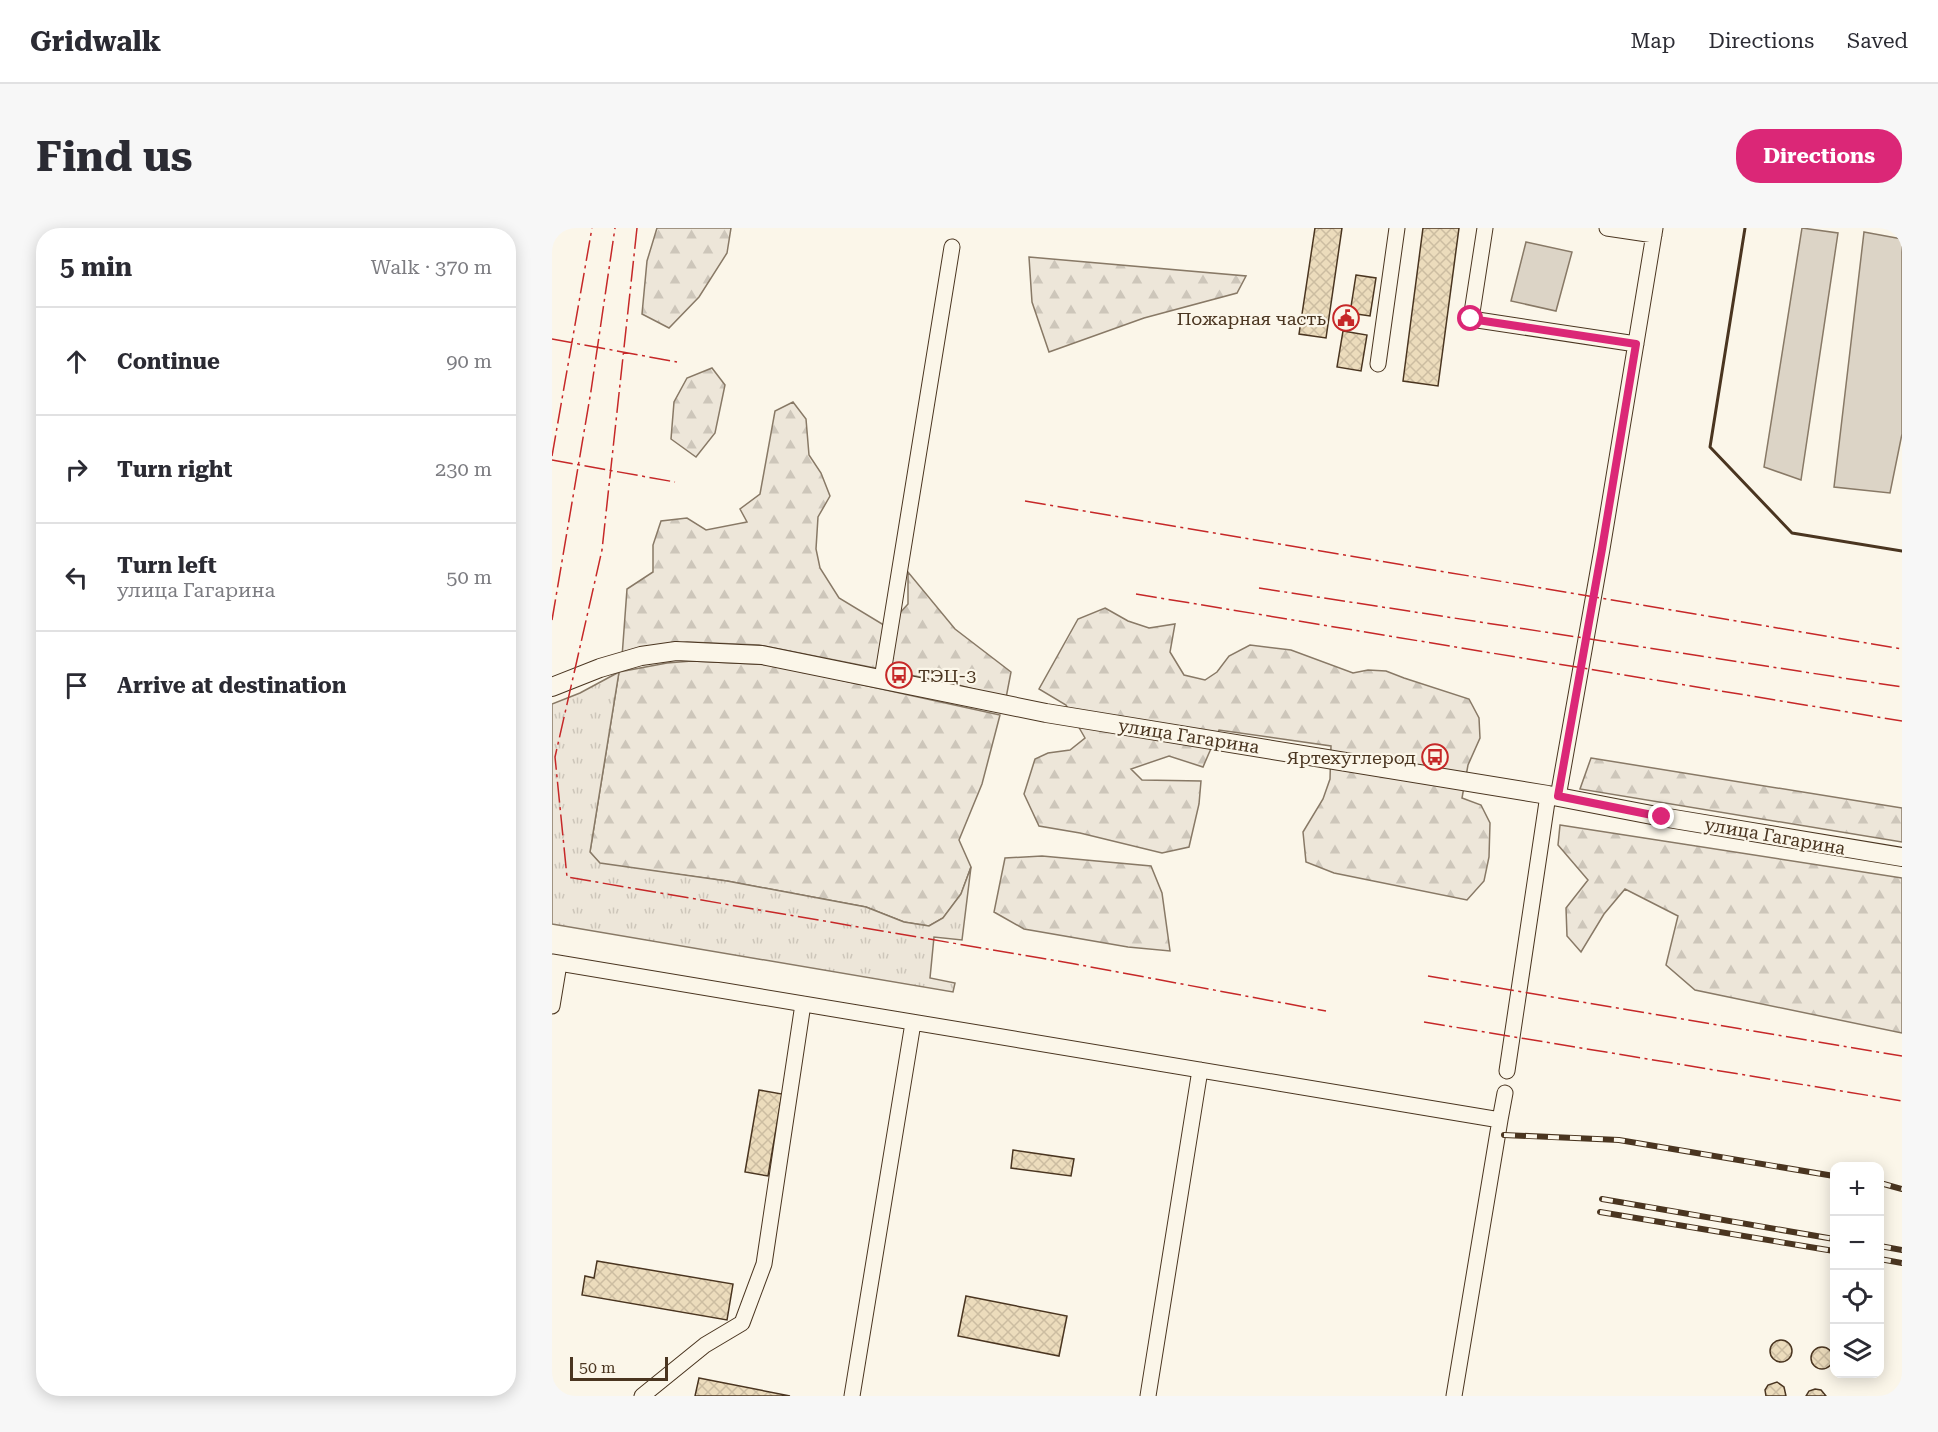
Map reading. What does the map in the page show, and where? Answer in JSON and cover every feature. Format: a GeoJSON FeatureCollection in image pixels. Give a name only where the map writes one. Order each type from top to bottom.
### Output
{"type":"FeatureCollection","features":[{"type":"Feature","properties":{"kind":"main road","name":"улица Гагарина"},"geometry":{"type":"LineString","coordinates":[[552,687],[600,668],[641,656],[676,651],[762,655],[1046,713],[1553,796],[1662,817],[1902,857]]}},
{"type":"Feature","properties":{"kind":"street"},"geometry":{"type":"LineString","coordinates":[[1378,364],[1396,228]]}},
{"type":"Feature","properties":{"kind":"street"},"geometry":{"type":"LineString","coordinates":[[1485,228],[1471,319],[1636,344]]}},
{"type":"Feature","properties":{"kind":"street"},"geometry":{"type":"LineString","coordinates":[[1507,1071],[1553,796],[1602,549],[1654,232],[1607,228]]}},
{"type":"Feature","properties":{"kind":"street"},"geometry":{"type":"LineString","coordinates":[[882,679],[951,247]]}},
{"type":"Feature","properties":{"kind":"street"},"geometry":{"type":"LineString","coordinates":[[552,1006],[556,963],[1500,1120]]}},
{"type":"Feature","properties":{"kind":"street"},"geometry":{"type":"LineString","coordinates":[[642,1396],[705,1345],[742,1323],[764,1264],[803,1004]]}},
{"type":"Feature","properties":{"kind":"street"},"geometry":{"type":"LineString","coordinates":[[852,1396],[913,1023]]}},
{"type":"Feature","properties":{"kind":"street"},"geometry":{"type":"LineString","coordinates":[[1148,1396],[1200,1070]]}},
{"type":"Feature","properties":{"kind":"street"},"geometry":{"type":"LineString","coordinates":[[1454,1396],[1505,1093]]}},
{"type":"Feature","properties":{"kind":"green space"},"geometry":{"type":"Polygon","coordinates":[[[657,228],[731,228],[727,253],[699,297],[669,328],[642,314],[647,261],[657,228]]]}},
{"type":"Feature","properties":{"kind":"green space"},"geometry":{"type":"Polygon","coordinates":[[[1029,257],[1246,276],[1237,293],[1144,318],[1049,352],[1032,302],[1029,257]]]}},
{"type":"Feature","properties":{"kind":"green space"},"geometry":{"type":"Polygon","coordinates":[[[712,368],[725,385],[715,433],[696,457],[671,439],[674,402],[687,378],[712,368]]]}},
{"type":"Feature","properties":{"kind":"green space"},"geometry":{"type":"Polygon","coordinates":[[[793,402],[806,419],[809,455],[821,473],[830,496],[818,517],[816,549],[820,568],[839,598],[887,627],[908,604],[908,572],[955,629],[1011,672],[1006,698],[955,684],[759,645],[687,642],[660,646],[622,657],[627,589],[653,572],[653,545],[661,521],[687,518],[706,530],[747,522],[740,509],[760,494],[775,411],[793,402]]]}},
{"type":"Feature","properties":{"kind":"green space"},"geometry":{"type":"Polygon","coordinates":[[[1105,608],[1128,621],[1149,628],[1175,624],[1170,652],[1184,675],[1205,680],[1217,672],[1229,656],[1250,645],[1291,650],[1353,673],[1368,670],[1386,671],[1469,699],[1479,718],[1480,738],[1468,765],[1462,798],[1481,805],[1490,823],[1489,857],[1484,881],[1467,900],[1334,873],[1306,862],[1303,832],[1323,799],[1330,779],[1331,746],[1219,730],[1203,767],[1169,756],[1131,769],[1142,780],[1201,781],[1199,804],[1189,847],[1162,853],[1080,833],[1039,826],[1024,794],[1035,759],[1048,753],[1070,750],[1085,738],[1066,705],[1039,689],[1078,619],[1105,608]]]}},
{"type":"Feature","properties":{"kind":"green space"},"geometry":{"type":"Polygon","coordinates":[[[692,661],[772,665],[1000,715],[982,784],[959,840],[971,867],[961,894],[943,918],[929,926],[904,922],[866,907],[727,881],[600,864],[590,852],[619,672],[692,661]]]}},
{"type":"Feature","properties":{"kind":"green space"},"geometry":{"type":"Polygon","coordinates":[[[619,672],[590,852],[600,863],[727,881],[866,907],[904,922],[929,926],[943,918],[961,894],[971,867],[962,940],[934,937],[930,978],[955,983],[953,992],[552,924],[552,704],[580,693],[619,672]]]}},
{"type":"Feature","properties":{"kind":"green space"},"geometry":{"type":"Polygon","coordinates":[[[1591,758],[1902,808],[1902,842],[1580,789],[1591,758]]]}},
{"type":"Feature","properties":{"kind":"green space"},"geometry":{"type":"Polygon","coordinates":[[[1560,825],[1902,878],[1902,1033],[1695,990],[1666,965],[1678,916],[1625,889],[1604,914],[1581,952],[1567,936],[1566,908],[1588,880],[1558,845],[1560,825]]]}},
{"type":"Feature","properties":{"kind":"green space"},"geometry":{"type":"Polygon","coordinates":[[[1042,856],[1151,866],[1162,893],[1170,951],[1128,947],[1024,929],[994,912],[1005,858],[1042,856]]]}},
{"type":"Feature","properties":{"kind":"shaded area"},"geometry":{"type":"Polygon","coordinates":[[[1802,228],[1838,233],[1801,480],[1764,467],[1802,228]]]}},
{"type":"Feature","properties":{"kind":"shaded area"},"geometry":{"type":"Polygon","coordinates":[[[1864,232],[1902,239],[1902,434],[1890,493],[1834,487],[1864,232]]]}},
{"type":"Feature","properties":{"kind":"shaded area"},"geometry":{"type":"Polygon","coordinates":[[[1526,242],[1572,252],[1556,311],[1511,301],[1526,242]]]}},
{"type":"Feature","properties":{"kind":"building"},"geometry":{"type":"Polygon","coordinates":[[[1315,228],[1342,228],[1326,338],[1299,334],[1315,228]]]}},
{"type":"Feature","properties":{"kind":"building"},"geometry":{"type":"Polygon","coordinates":[[[1423,228],[1459,228],[1438,386],[1403,381],[1423,228]]]}},
{"type":"Feature","properties":{"kind":"building"},"geometry":{"type":"Polygon","coordinates":[[[1356,275],[1376,278],[1370,316],[1350,313],[1356,275]]]}},
{"type":"Feature","properties":{"kind":"building"},"geometry":{"type":"Polygon","coordinates":[[[1343,331],[1367,335],[1361,371],[1337,367],[1343,331]]]}},
{"type":"Feature","properties":{"kind":"building"},"geometry":{"type":"Polygon","coordinates":[[[759,1090],[782,1094],[768,1176],[745,1172],[759,1090]]]}},
{"type":"Feature","properties":{"kind":"building"},"geometry":{"type":"Polygon","coordinates":[[[1013,1150],[1074,1159],[1071,1176],[1011,1168],[1013,1150]]]}},
{"type":"Feature","properties":{"kind":"building"},"geometry":{"type":"Polygon","coordinates":[[[597,1261],[733,1284],[727,1320],[582,1295],[585,1276],[594,1278],[597,1261]]]}},
{"type":"Feature","properties":{"kind":"building"},"geometry":{"type":"Polygon","coordinates":[[[966,1296],[1067,1316],[1059,1356],[958,1336],[966,1296]]]}},
{"type":"Feature","properties":{"kind":"building"},"geometry":{"type":"Polygon","coordinates":[[[1781,1340],[1791,1347],[1792,1351],[1785,1361],[1781,1362],[1771,1355],[1770,1351],[1777,1341],[1781,1340]]]}},
{"type":"Feature","properties":{"kind":"building"},"geometry":{"type":"Polygon","coordinates":[[[1818,1348],[1826,1348],[1829,1351],[1830,1364],[1826,1368],[1818,1368],[1812,1362],[1812,1354],[1818,1348]]]}},
{"type":"Feature","properties":{"kind":"building"},"geometry":{"type":"Polygon","coordinates":[[[699,1378],[790,1396],[695,1396],[699,1378]]]}},
{"type":"Feature","properties":{"kind":"building"},"geometry":{"type":"Polygon","coordinates":[[[1777,1382],[1784,1387],[1786,1396],[1766,1396],[1765,1390],[1768,1385],[1777,1382]]]}},
{"type":"Feature","properties":{"kind":"building"},"geometry":{"type":"Polygon","coordinates":[[[1821,1390],[1826,1396],[1806,1396],[1809,1391],[1821,1390]]]}},
{"type":"Feature","properties":{"kind":"railway"},"geometry":{"type":"LineString","coordinates":[[1504,1135],[1619,1140],[1830,1175]]}},
{"type":"Feature","properties":{"kind":"railway"},"geometry":{"type":"LineString","coordinates":[[1884,1184],[1902,1189]]}},
{"type":"Feature","properties":{"kind":"railway"},"geometry":{"type":"LineString","coordinates":[[1602,1199],[1830,1238]]}},
{"type":"Feature","properties":{"kind":"railway"},"geometry":{"type":"LineString","coordinates":[[1600,1212],[1830,1250]]}},
{"type":"Feature","properties":{"kind":"railway"},"geometry":{"type":"LineString","coordinates":[[1884,1247],[1902,1250]]}},
{"type":"Feature","properties":{"kind":"railway"},"geometry":{"type":"LineString","coordinates":[[1884,1260],[1902,1263]]}},
{"type":"Feature","properties":{"kind":"wall"},"geometry":{"type":"LineString","coordinates":[[1745,228],[1710,447],[1792,533],[1902,551]]}},
{"type":"Feature","properties":{"kind":"power"},"geometry":{"type":"LineString","coordinates":[[552,456],[592,228]]}},
{"type":"Feature","properties":{"kind":"power"},"geometry":{"type":"LineString","coordinates":[[552,620],[591,391],[615,228]]}},
{"type":"Feature","properties":{"kind":"power"},"geometry":{"type":"LineString","coordinates":[[637,228],[602,550],[555,757],[567,877],[1075,964],[1326,1011]]}},
{"type":"Feature","properties":{"kind":"power"},"geometry":{"type":"LineString","coordinates":[[552,339],[677,362]]}},
{"type":"Feature","properties":{"kind":"power"},"geometry":{"type":"LineString","coordinates":[[552,460],[675,482]]}},
{"type":"Feature","properties":{"kind":"power"},"geometry":{"type":"LineString","coordinates":[[1025,501],[1902,649]]}},
{"type":"Feature","properties":{"kind":"power"},"geometry":{"type":"LineString","coordinates":[[1259,588],[1902,687]]}},
{"type":"Feature","properties":{"kind":"power"},"geometry":{"type":"LineString","coordinates":[[1136,594],[1902,721]]}},
{"type":"Feature","properties":{"kind":"power"},"geometry":{"type":"LineString","coordinates":[[1428,976],[1902,1056]]}},
{"type":"Feature","properties":{"kind":"power"},"geometry":{"type":"LineString","coordinates":[[1424,1022],[1902,1101]]}},
{"type":"Feature","properties":{"kind":"place","name":"Пожарная часть"},"geometry":{"type":"Point","coordinates":[1346,318]}},
{"type":"Feature","properties":{"kind":"place","name":"ТЭЦ-3"},"geometry":{"type":"Point","coordinates":[899,675]}},
{"type":"Feature","properties":{"kind":"place","name":"Яртехуглерод"},"geometry":{"type":"Point","coordinates":[1435,757]}},
{"type":"Feature","properties":{"kind":"route"},"geometry":{"type":"LineString","coordinates":[[1471,319],[1636,344],[1558,796],[1662,817]]}}]}
